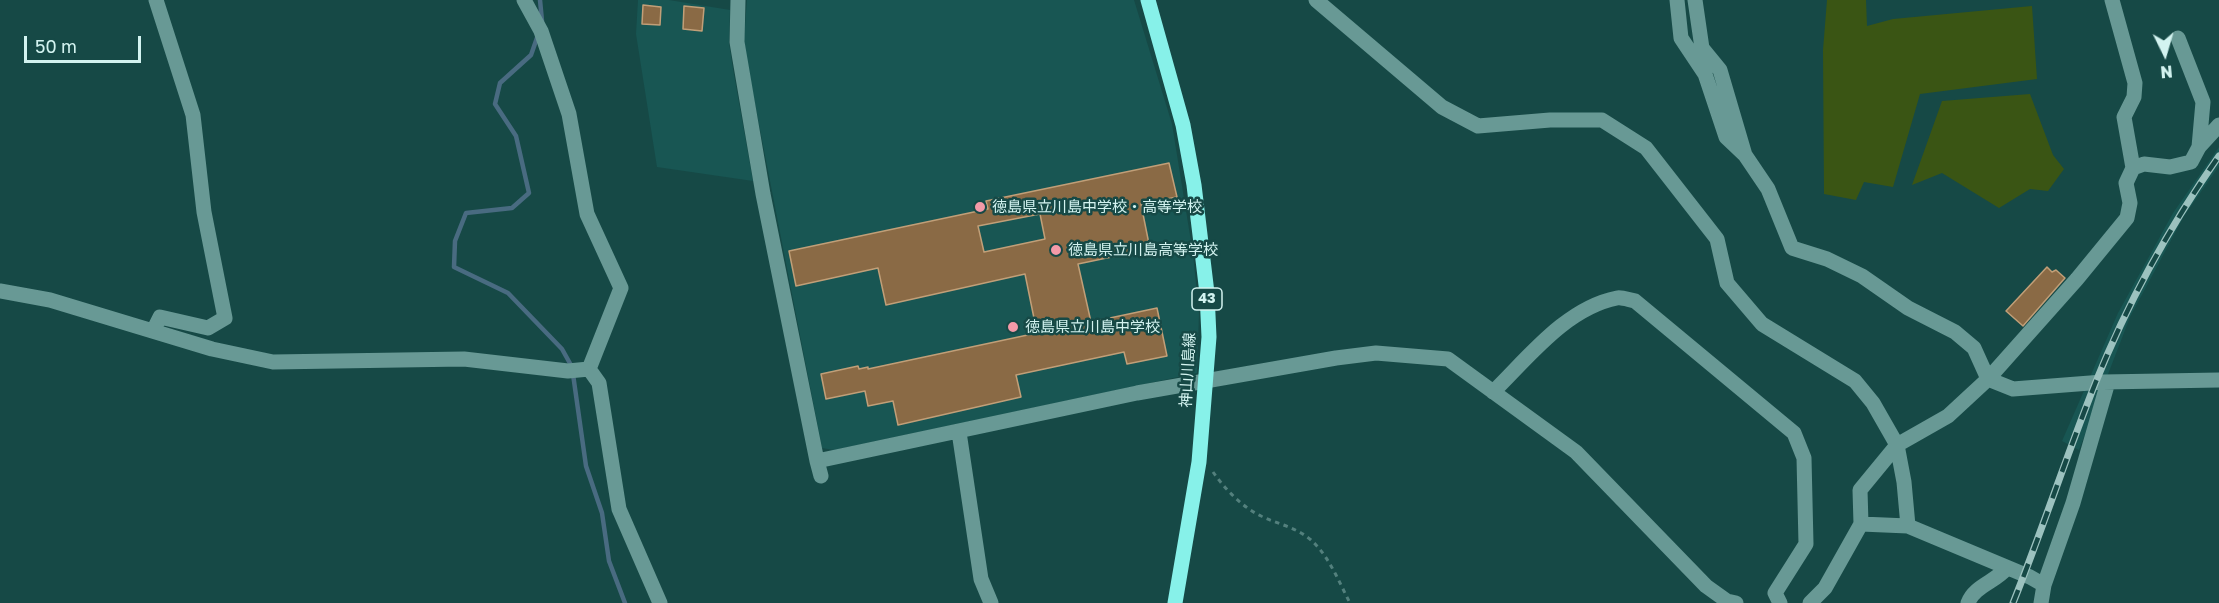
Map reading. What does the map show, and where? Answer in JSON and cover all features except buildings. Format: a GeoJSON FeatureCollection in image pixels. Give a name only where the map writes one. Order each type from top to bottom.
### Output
{"type":"FeatureCollection","features":[{"type":"Feature","properties":{"kind":"main road","name":"神山川島線"},"geometry":{"type":"LineString","coordinates":[[1148,0],[1183,125],[1194,185],[1207,293],[1209,337],[1199,462],[1175,603]]}},
{"type":"Feature","properties":{"kind":"street"},"geometry":{"type":"LineString","coordinates":[[153,331],[160,317],[208,328],[225,318],[204,212],[193,116],[156,0]]}},
{"type":"Feature","properties":{"kind":"street"},"geometry":{"type":"LineString","coordinates":[[524,0],[538,26],[569,114],[586,214],[621,288],[579,370]]}},
{"type":"Feature","properties":{"kind":"street"},"geometry":{"type":"LineString","coordinates":[[738,0],[737,42],[763,194],[819,469],[959,432],[1207,381],[1376,352],[1448,359],[1576,452],[1706,586],[1727,601],[1736,603]]}},
{"type":"Feature","properties":{"kind":"street"},"geometry":{"type":"LineString","coordinates":[[1316,0],[1442,107],[1478,126],[1550,120],[1602,120],[1646,148],[1717,239],[1727,283],[1762,324],[1855,381],[1873,403],[1897,445],[1904,482],[1908,526]]}},
{"type":"Feature","properties":{"kind":"street"},"geometry":{"type":"LineString","coordinates":[[1677,0],[1681,38],[1705,74],[1725,137],[1745,155],[1768,189],[1792,248],[1827,259],[1862,276],[1908,308],[1955,332],[1974,348],[1988,380],[2013,389],[2108,382],[2219,380]]}},
{"type":"Feature","properties":{"kind":"street"},"geometry":{"type":"LineString","coordinates":[[1695,0],[1702,48],[1720,70],[1745,155]]}},
{"type":"Feature","properties":{"kind":"street"},"geometry":{"type":"LineString","coordinates":[[1810,603],[1826,588],[1861,524],[1860,490],[1897,445],[1948,416],[1988,380],[2127,218],[2130,203],[2126,183],[2133,168],[2124,117],[2134,97],[2134,83],[2112,0]]}},
{"type":"Feature","properties":{"kind":"street"},"geometry":{"type":"LineString","coordinates":[[2178,38],[2202,98],[2199,147]]}},
{"type":"Feature","properties":{"kind":"street"},"geometry":{"type":"LineString","coordinates":[[2133,168],[2144,164],[2170,167],[2191,162],[2199,147],[2219,125]]}},
{"type":"Feature","properties":{"kind":"street"},"geometry":{"type":"LineString","coordinates":[[0,291],[50,300],[212,349],[273,362],[464,359],[579,370],[599,383],[619,509],[660,603]]}},
{"type":"Feature","properties":{"kind":"street"},"geometry":{"type":"LineString","coordinates":[[1493,392],[1556,331],[1585,311],[1619,297],[1635,301],[1794,433],[1804,458],[1806,544],[1775,593],[1780,603]]}},
{"type":"Feature","properties":{"kind":"street"},"geometry":{"type":"LineString","coordinates":[[2041,603],[2044,585],[2073,503],[2108,382]]}},
{"type":"Feature","properties":{"kind":"street"},"geometry":{"type":"LineString","coordinates":[[959,432],[981,579],[991,603]]}},
{"type":"Feature","properties":{"kind":"street"},"geometry":{"type":"LineString","coordinates":[[1861,524],[1908,526],[2044,585]]}},
{"type":"Feature","properties":{"kind":"street"},"geometry":{"type":"LineString","coordinates":[[1968,603],[1972,593],[2000,577],[2007,568]]}},
{"type":"Feature","properties":{"kind":"path"},"geometry":{"type":"LineString","coordinates":[[1199,462],[1212,470],[1225,489],[1259,515],[1291,528],[1311,540],[1327,559],[1350,603]]}},
{"type":"Feature","properties":{"kind":"shaded area"},"geometry":{"type":"Polygon","coordinates":[[[638,0],[669,0],[730,10],[729,43],[753,181],[657,167],[636,34],[638,0]]]}},
{"type":"Feature","properties":{"kind":"shaded area","name":"徳島県立川島中学校・高等学校"},"geometry":{"type":"Polygon","coordinates":[[[747,0],[1134,0],[1172,124],[1193,254],[1199,313],[1197,373],[834,450],[822,448],[748,68],[744,39],[747,0]]]}},
{"type":"Feature","properties":{"kind":"shaded area"},"geometry":{"type":"Polygon","coordinates":[[[2219,147],[2219,166],[2184,216],[2130,317],[2079,450],[2062,441],[2118,313],[2173,213],[2219,147]]]}},
{"type":"Feature","properties":{"kind":"green space"},"geometry":{"type":"Polygon","coordinates":[[[1827,0],[1866,0],[1867,26],[1893,19],[2032,6],[2037,79],[1920,94],[1893,187],[1864,182],[1856,200],[1824,194],[1823,50],[1827,0]]]}},
{"type":"Feature","properties":{"kind":"green space"},"geometry":{"type":"Polygon","coordinates":[[[2030,94],[2053,155],[2064,169],[2048,191],[2030,189],[1999,208],[1942,173],[1912,185],[1942,101],[2030,94]]]}},
{"type":"Feature","properties":{"kind":"waterway"},"geometry":{"type":"LineString","coordinates":[[540,0],[542,21]]}},
{"type":"Feature","properties":{"kind":"waterway"},"geometry":{"type":"LineString","coordinates":[[538,35],[531,55],[500,83],[495,104],[516,136],[529,193],[512,208],[466,213],[455,241],[454,267],[508,293],[562,349],[572,367],[586,466],[602,513],[609,561],[625,603]]}},
{"type":"Feature","properties":{"kind":"railway"},"geometry":{"type":"LineString","coordinates":[[2013,603],[2107,354],[2166,238],[2219,156]]}},
{"type":"Feature","properties":{"kind":"place","name":"徳島県立川島中学校・高等学校"},"geometry":{"type":"Point","coordinates":[980,207]}},
{"type":"Feature","properties":{"kind":"place","name":"徳島県立川島高等学校"},"geometry":{"type":"Point","coordinates":[1056,250]}},
{"type":"Feature","properties":{"kind":"place","name":"徳島県立川島中学校"},"geometry":{"type":"Point","coordinates":[1013,327]}}]}
